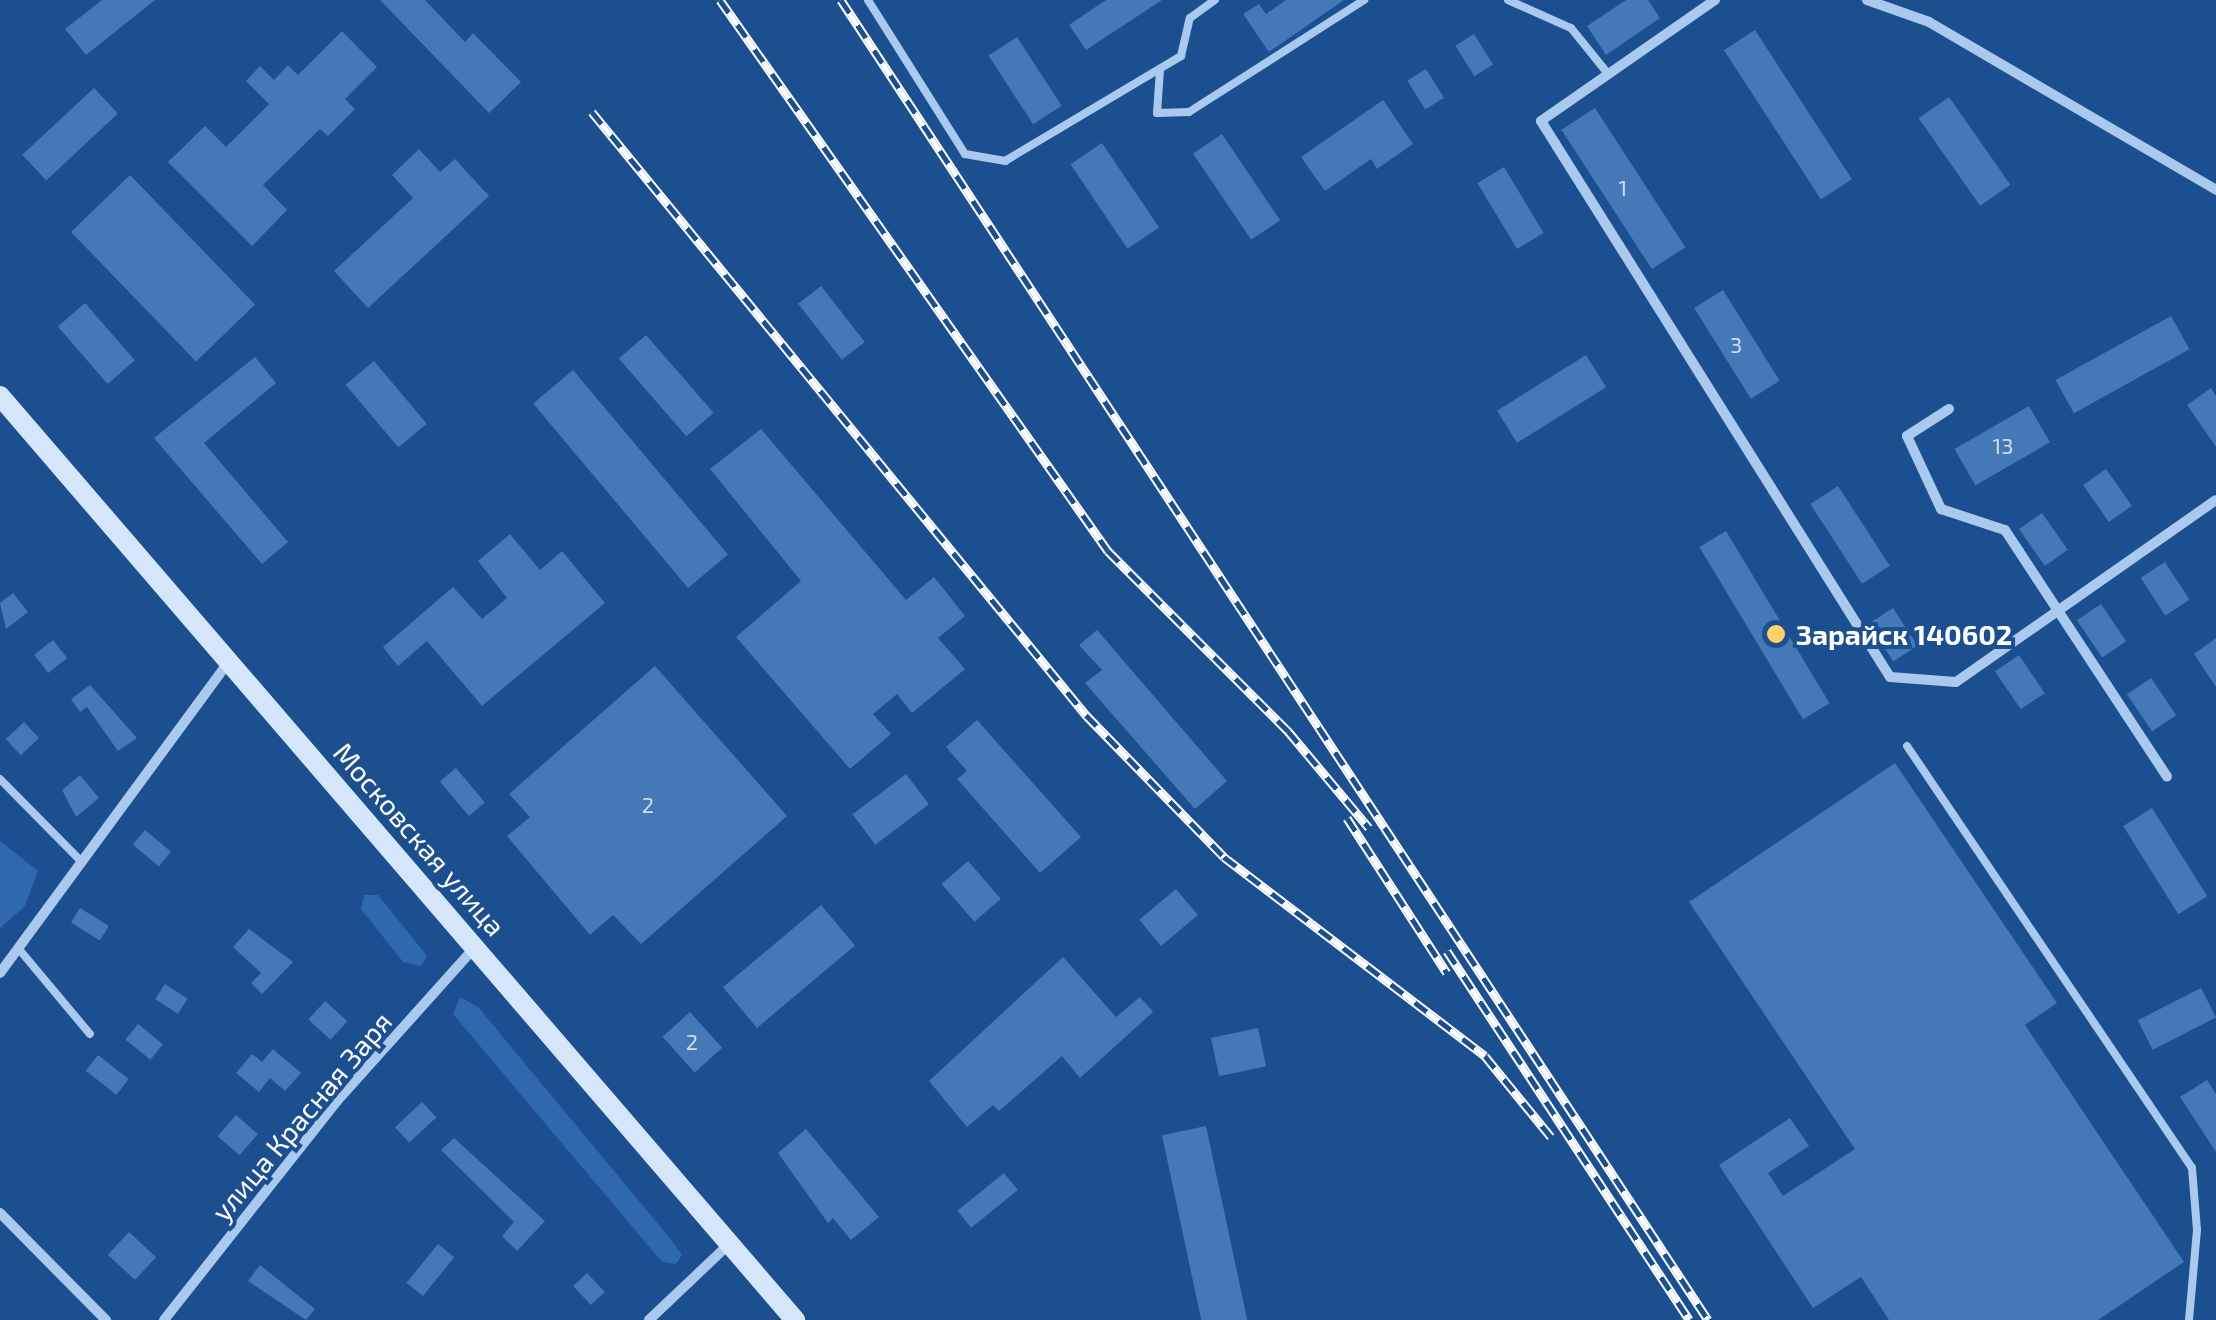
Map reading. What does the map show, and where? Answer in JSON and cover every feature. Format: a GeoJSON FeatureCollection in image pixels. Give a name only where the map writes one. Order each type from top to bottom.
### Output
{"type":"FeatureCollection","features":[{"type":"Feature","properties":{"kind":"main road","name":"Московская улица"},"geometry":{"type":"LineString","coordinates":[[0,396],[795,1320]]}},
{"type":"Feature","properties":{"kind":"street"},"geometry":{"type":"LineString","coordinates":[[1715,0],[1541,121],[1890,678],[1956,682],[2216,500]]}},
{"type":"Feature","properties":{"kind":"street"},"geometry":{"type":"LineString","coordinates":[[1867,0],[1929,22],[2216,190]]}},
{"type":"Feature","properties":{"kind":"street"},"geometry":{"type":"LineString","coordinates":[[1949,409],[1907,436],[1941,509],[2004,530],[2167,776]]}},
{"type":"Feature","properties":{"kind":"street"},"geometry":{"type":"LineString","coordinates":[[0,972],[229,660]]}},
{"type":"Feature","properties":{"kind":"street","name":"улица Красная Заря"},"geometry":{"type":"LineString","coordinates":[[164,1320],[337,1101],[477,946]]}},
{"type":"Feature","properties":{"kind":"street"},"geometry":{"type":"LineString","coordinates":[[0,1213],[106,1320]]}},
{"type":"Feature","properties":{"kind":"street"},"geometry":{"type":"LineString","coordinates":[[649,1320],[730,1243]]}},
{"type":"Feature","properties":{"kind":"lane"},"geometry":{"type":"LineString","coordinates":[[868,0],[965,154],[1005,161],[1186,51],[1190,18],[1216,0]]}},
{"type":"Feature","properties":{"kind":"lane"},"geometry":{"type":"LineString","coordinates":[[1160,70],[1157,112],[1189,112],[1364,0]]}},
{"type":"Feature","properties":{"kind":"lane"},"geometry":{"type":"LineString","coordinates":[[1508,0],[1571,28],[1610,76]]}},
{"type":"Feature","properties":{"kind":"lane"},"geometry":{"type":"LineString","coordinates":[[1908,746],[2192,1168],[2197,1230],[2189,1320]]}},
{"type":"Feature","properties":{"kind":"lane"},"geometry":{"type":"LineString","coordinates":[[0,778],[81,861]]}},
{"type":"Feature","properties":{"kind":"lane"},"geometry":{"type":"LineString","coordinates":[[18,948],[90,1034]]}},
{"type":"Feature","properties":{"kind":"shaded area"},"geometry":{"type":"Polygon","coordinates":[[[0,841],[38,871],[25,906],[0,928],[0,841]]]}},
{"type":"Feature","properties":{"kind":"shaded area"},"geometry":{"type":"Polygon","coordinates":[[[364,895],[378,895],[427,956],[421,966],[403,962],[361,909],[364,895]]]}},
{"type":"Feature","properties":{"kind":"shaded area"},"geometry":{"type":"Polygon","coordinates":[[[460,997],[478,1007],[669,1237],[682,1255],[676,1264],[662,1262],[453,1014],[460,997]]]}},
{"type":"Feature","properties":{"kind":"building"},"geometry":{"type":"Polygon","coordinates":[[[102,0],[155,0],[86,55],[65,29],[102,0]]]}},
{"type":"Feature","properties":{"kind":"building"},"geometry":{"type":"Polygon","coordinates":[[[380,0],[425,0],[465,42],[473,33],[521,82],[489,113],[380,0]]]}},
{"type":"Feature","properties":{"kind":"building"},"geometry":{"type":"Polygon","coordinates":[[[1106,0],[1162,0],[1086,50],[1069,25],[1106,0]]]}},
{"type":"Feature","properties":{"kind":"building"},"geometry":{"type":"Polygon","coordinates":[[[1286,0],[1344,0],[1269,52],[1243,14],[1259,4],[1266,14],[1286,0]]]}},
{"type":"Feature","properties":{"kind":"building"},"geometry":{"type":"Polygon","coordinates":[[[1626,0],[1648,0],[1660,18],[1606,55],[1587,26],[1626,0]]]}},
{"type":"Feature","properties":{"kind":"building"},"geometry":{"type":"Polygon","coordinates":[[[1755,30],[1852,179],[1821,199],[1724,50],[1755,30]]]}},
{"type":"Feature","properties":{"kind":"building"},"geometry":{"type":"Polygon","coordinates":[[[342,31],[377,67],[345,99],[355,109],[328,136],[320,129],[263,185],[287,210],[252,246],[168,162],[205,126],[226,147],[269,104],[246,81],[260,66],[274,80],[288,65],[298,75],[342,31]]]}},
{"type":"Feature","properties":{"kind":"building"},"geometry":{"type":"Polygon","coordinates":[[[1474,34],[1493,65],[1474,76],[1455,46],[1474,34]]]}},
{"type":"Feature","properties":{"kind":"building"},"geometry":{"type":"Polygon","coordinates":[[[1017,37],[1062,106],[1033,124],[988,56],[1017,37]]]}},
{"type":"Feature","properties":{"kind":"building"},"geometry":{"type":"Polygon","coordinates":[[[1426,69],[1444,98],[1425,109],[1407,81],[1426,69]]]}},
{"type":"Feature","properties":{"kind":"building"},"geometry":{"type":"Polygon","coordinates":[[[94,88],[118,114],[46,180],[22,155],[94,88]]]}},
{"type":"Feature","properties":{"kind":"building"},"geometry":{"type":"Polygon","coordinates":[[[1949,97],[2010,185],[1980,206],[1919,118],[1949,97]]]}},
{"type":"Feature","properties":{"kind":"building"},"geometry":{"type":"Polygon","coordinates":[[[1383,100],[1413,144],[1377,169],[1371,159],[1325,191],[1301,157],[1383,100]]]}},
{"type":"Feature","properties":{"kind":"building"},"geometry":{"type":"Polygon","coordinates":[[[1595,108],[1685,247],[1652,269],[1561,130],[1595,108]]]}},
{"type":"Feature","properties":{"kind":"building"},"geometry":{"type":"Polygon","coordinates":[[[1222,134],[1280,220],[1251,240],[1193,154],[1222,134]]]}},
{"type":"Feature","properties":{"kind":"building"},"geometry":{"type":"Polygon","coordinates":[[[1102,143],[1159,228],[1128,249],[1070,164],[1102,143]]]}},
{"type":"Feature","properties":{"kind":"building"},"geometry":{"type":"Polygon","coordinates":[[[419,149],[440,172],[455,159],[489,196],[368,308],[334,271],[413,198],[392,175],[419,149]]]}},
{"type":"Feature","properties":{"kind":"building"},"geometry":{"type":"Polygon","coordinates":[[[1504,167],[1544,233],[1517,249],[1477,183],[1504,167]]]}},
{"type":"Feature","properties":{"kind":"building"},"geometry":{"type":"Polygon","coordinates":[[[130,175],[255,304],[196,361],[71,232],[130,175]]]}},
{"type":"Feature","properties":{"kind":"building"},"geometry":{"type":"Polygon","coordinates":[[[821,286],[865,342],[842,360],[798,304],[821,286]]]}},
{"type":"Feature","properties":{"kind":"building"},"geometry":{"type":"Polygon","coordinates":[[[1723,290],[1780,381],[1751,399],[1694,308],[1723,290]]]}},
{"type":"Feature","properties":{"kind":"building"},"geometry":{"type":"Polygon","coordinates":[[[85,303],[135,360],[108,384],[58,327],[85,303]]]}},
{"type":"Feature","properties":{"kind":"building"},"geometry":{"type":"Polygon","coordinates":[[[2171,316],[2189,349],[2074,413],[2056,380],[2171,316]]]}},
{"type":"Feature","properties":{"kind":"building"},"geometry":{"type":"Polygon","coordinates":[[[646,335],[714,413],[686,436],[619,359],[646,335]]]}},
{"type":"Feature","properties":{"kind":"building"},"geometry":{"type":"Polygon","coordinates":[[[1586,355],[1606,387],[1517,443],[1497,411],[1586,355]]]}},
{"type":"Feature","properties":{"kind":"building"},"geometry":{"type":"Polygon","coordinates":[[[255,357],[276,383],[204,443],[288,542],[262,564],[154,438],[255,357]]]}},
{"type":"Feature","properties":{"kind":"building"},"geometry":{"type":"Polygon","coordinates":[[[374,361],[427,424],[398,448],[346,385],[374,361]]]}},
{"type":"Feature","properties":{"kind":"building"},"geometry":{"type":"Polygon","coordinates":[[[573,370],[728,555],[688,588],[533,403],[573,370]]]}},
{"type":"Feature","properties":{"kind":"building"},"geometry":{"type":"Polygon","coordinates":[[[2211,388],[2216,396],[2216,447],[2187,405],[2211,388]]]}},
{"type":"Feature","properties":{"kind":"building"},"geometry":{"type":"Polygon","coordinates":[[[2029,406],[2050,442],[1976,485],[1955,449],[2029,406]]]}},
{"type":"Feature","properties":{"kind":"building"},"geometry":{"type":"Polygon","coordinates":[[[761,429],[906,600],[934,577],[965,616],[938,638],[965,669],[912,713],[897,694],[873,714],[891,734],[850,769],[736,637],[801,581],[710,469],[761,429]]]}},
{"type":"Feature","properties":{"kind":"building"},"geometry":{"type":"Polygon","coordinates":[[[2106,469],[2132,506],[2109,522],[2083,485],[2106,469]]]}},
{"type":"Feature","properties":{"kind":"building"},"geometry":{"type":"Polygon","coordinates":[[[1838,486],[1890,566],[1862,584],[1810,504],[1838,486]]]}},
{"type":"Feature","properties":{"kind":"building"},"geometry":{"type":"Polygon","coordinates":[[[2042,513],[2068,550],[2045,566],[2019,529],[2042,513]]]}},
{"type":"Feature","properties":{"kind":"building"},"geometry":{"type":"Polygon","coordinates":[[[1726,531],[1830,703],[1803,719],[1699,547],[1726,531]]]}},
{"type":"Feature","properties":{"kind":"building"},"geometry":{"type":"Polygon","coordinates":[[[510,534],[540,570],[562,551],[605,603],[482,706],[427,641],[398,666],[383,647],[453,587],[482,619],[507,598],[478,561],[510,534]]]}},
{"type":"Feature","properties":{"kind":"building"},"geometry":{"type":"Polygon","coordinates":[[[2165,562],[2190,600],[2165,616],[2141,578],[2165,562]]]}},
{"type":"Feature","properties":{"kind":"building"},"geometry":{"type":"Polygon","coordinates":[[[13,593],[28,612],[6,629],[0,603],[13,593]]]}},
{"type":"Feature","properties":{"kind":"building"},"geometry":{"type":"Polygon","coordinates":[[[2101,604],[2126,641],[2102,658],[2077,620],[2101,604]]]}},
{"type":"Feature","properties":{"kind":"building"},"geometry":{"type":"Polygon","coordinates":[[[1893,608],[1918,646],[1893,662],[1869,624],[1893,608]]]}},
{"type":"Feature","properties":{"kind":"building"},"geometry":{"type":"Polygon","coordinates":[[[1097,630],[1227,781],[1195,809],[1085,683],[1102,670],[1079,645],[1097,630]]]}},
{"type":"Feature","properties":{"kind":"building"},"geometry":{"type":"Polygon","coordinates":[[[2216,638],[2216,687],[2194,654],[2216,638]]]}},
{"type":"Feature","properties":{"kind":"building"},"geometry":{"type":"Polygon","coordinates":[[[53,640],[67,658],[48,673],[34,655],[53,640]]]}},
{"type":"Feature","properties":{"kind":"building"},"geometry":{"type":"Polygon","coordinates":[[[2019,655],[2045,693],[2021,709],[1995,671],[2019,655]]]}},
{"type":"Feature","properties":{"kind":"building"},"geometry":{"type":"Polygon","coordinates":[[[655,666],[787,816],[641,944],[613,915],[590,935],[507,836],[530,817],[509,794],[655,666]]]}},
{"type":"Feature","properties":{"kind":"building"},"geometry":{"type":"Polygon","coordinates":[[[2151,678],[2176,715],[2152,732],[2127,694],[2151,678]]]}},
{"type":"Feature","properties":{"kind":"building"},"geometry":{"type":"Polygon","coordinates":[[[90,685],[137,738],[118,751],[87,707],[80,712],[71,699],[90,685]]]}},
{"type":"Feature","properties":{"kind":"building"},"geometry":{"type":"Polygon","coordinates":[[[977,720],[1081,837],[1040,873],[957,779],[967,771],[946,747],[977,720]]]}},
{"type":"Feature","properties":{"kind":"building"},"geometry":{"type":"Polygon","coordinates":[[[24,722],[39,738],[21,755],[6,739],[24,722]]]}},
{"type":"Feature","properties":{"kind":"building"},"geometry":{"type":"Polygon","coordinates":[[[1895,763],[2057,1003],[2025,1025],[2184,1262],[2098,1320],[1889,1320],[1861,1277],[1813,1308],[1719,1165],[1790,1118],[1809,1146],[1768,1173],[1783,1196],[1855,1149],[1689,902],[1895,763]]]}},
{"type":"Feature","properties":{"kind":"building"},"geometry":{"type":"Polygon","coordinates":[[[456,768],[485,802],[469,816],[440,781],[456,768]]]}},
{"type":"Feature","properties":{"kind":"building"},"geometry":{"type":"Polygon","coordinates":[[[906,774],[929,804],[875,845],[852,814],[906,774]]]}},
{"type":"Feature","properties":{"kind":"building"},"geometry":{"type":"Polygon","coordinates":[[[80,775],[99,798],[76,817],[62,790],[80,775]]]}},
{"type":"Feature","properties":{"kind":"building"},"geometry":{"type":"Polygon","coordinates":[[[2152,808],[2207,896],[2178,914],[2123,826],[2152,808]]]}},
{"type":"Feature","properties":{"kind":"building"},"geometry":{"type":"Polygon","coordinates":[[[145,830],[171,852],[159,866],[133,845],[145,830]]]}},
{"type":"Feature","properties":{"kind":"building"},"geometry":{"type":"Polygon","coordinates":[[[968,861],[1001,899],[974,922],[942,884],[968,861]]]}},
{"type":"Feature","properties":{"kind":"building"},"geometry":{"type":"Polygon","coordinates":[[[1176,889],[1198,915],[1161,946],[1139,920],[1176,889]]]}},
{"type":"Feature","properties":{"kind":"building"},"geometry":{"type":"Polygon","coordinates":[[[821,905],[855,946],[757,1028],[723,987],[821,905]]]}},
{"type":"Feature","properties":{"kind":"building"},"geometry":{"type":"Polygon","coordinates":[[[80,908],[109,926],[100,940],[71,922],[80,908]]]}},
{"type":"Feature","properties":{"kind":"building"},"geometry":{"type":"Polygon","coordinates":[[[249,929],[293,962],[262,994],[251,983],[261,973],[233,947],[249,929]]]}},
{"type":"Feature","properties":{"kind":"building"},"geometry":{"type":"Polygon","coordinates":[[[1063,957],[1116,1017],[1140,997],[1153,1012],[1080,1078],[1062,1056],[999,1111],[993,1105],[967,1127],[929,1081],[1063,957]]]}},
{"type":"Feature","properties":{"kind":"building"},"geometry":{"type":"Polygon","coordinates":[[[165,984],[188,999],[178,1014],[155,999],[165,984]]]}},
{"type":"Feature","properties":{"kind":"building"},"geometry":{"type":"Polygon","coordinates":[[[2201,988],[2216,1017],[2153,1050],[2138,1020],[2201,988]]]}},
{"type":"Feature","properties":{"kind":"building"},"geometry":{"type":"Polygon","coordinates":[[[325,1001],[347,1021],[331,1040],[308,1020],[325,1001]]]}},
{"type":"Feature","properties":{"kind":"building"},"geometry":{"type":"Polygon","coordinates":[[[690,1012],[722,1048],[695,1072],[663,1037],[690,1012]]]}},
{"type":"Feature","properties":{"kind":"building"},"geometry":{"type":"Polygon","coordinates":[[[138,1024],[163,1044],[150,1060],[125,1040],[138,1024]]]}},
{"type":"Feature","properties":{"kind":"building"},"geometry":{"type":"Polygon","coordinates":[[[1258,1028],[1266,1066],[1219,1076],[1211,1038],[1258,1028]]]}},
{"type":"Feature","properties":{"kind":"building"},"geometry":{"type":"Polygon","coordinates":[[[273,1049],[301,1073],[285,1091],[270,1078],[259,1092],[236,1073],[252,1054],[262,1062],[273,1049]]]}},
{"type":"Feature","properties":{"kind":"building"},"geometry":{"type":"Polygon","coordinates":[[[98,1055],[129,1079],[116,1095],[86,1071],[98,1055]]]}},
{"type":"Feature","properties":{"kind":"building"},"geometry":{"type":"Polygon","coordinates":[[[2207,1080],[2216,1094],[2216,1152],[2180,1097],[2207,1080]]]}},
{"type":"Feature","properties":{"kind":"building"},"geometry":{"type":"Polygon","coordinates":[[[422,1102],[436,1117],[409,1143],[395,1127],[422,1102]]]}},
{"type":"Feature","properties":{"kind":"building"},"geometry":{"type":"Polygon","coordinates":[[[236,1115],[258,1134],[240,1155],[218,1136],[236,1115]]]}},
{"type":"Feature","properties":{"kind":"building"},"geometry":{"type":"Polygon","coordinates":[[[1206,1126],[1247,1320],[1201,1320],[1162,1135],[1206,1126]]]}},
{"type":"Feature","properties":{"kind":"building"},"geometry":{"type":"Polygon","coordinates":[[[806,1129],[879,1217],[851,1240],[833,1218],[828,1223],[778,1153],[806,1129]]]}},
{"type":"Feature","properties":{"kind":"building"},"geometry":{"type":"Polygon","coordinates":[[[454,1138],[545,1221],[517,1251],[502,1236],[514,1222],[441,1150],[454,1138]]]}},
{"type":"Feature","properties":{"kind":"building"},"geometry":{"type":"Polygon","coordinates":[[[1004,1173],[1018,1190],[971,1228],[957,1211],[1004,1173]]]}},
{"type":"Feature","properties":{"kind":"building"},"geometry":{"type":"Polygon","coordinates":[[[129,1232],[156,1257],[135,1280],[108,1255],[129,1232]]]}},
{"type":"Feature","properties":{"kind":"building"},"geometry":{"type":"Polygon","coordinates":[[[438,1244],[454,1257],[423,1296],[407,1283],[438,1244]]]}},
{"type":"Feature","properties":{"kind":"building"},"geometry":{"type":"Polygon","coordinates":[[[260,1265],[315,1309],[306,1320],[248,1281],[260,1265]]]}},
{"type":"Feature","properties":{"kind":"building"},"geometry":{"type":"Polygon","coordinates":[[[587,1273],[605,1292],[591,1305],[573,1286],[587,1273]]]}},
{"type":"Feature","properties":{"kind":"railway"},"geometry":{"type":"LineString","coordinates":[[720,0],[1108,551],[1288,731],[1369,828]]}},
{"type":"Feature","properties":{"kind":"railway"},"geometry":{"type":"LineString","coordinates":[[841,0],[1708,1320]]}},
{"type":"Feature","properties":{"kind":"railway"},"geometry":{"type":"LineString","coordinates":[[592,112],[1086,715],[1224,857],[1485,1056],[1551,1137]]}},
{"type":"Feature","properties":{"kind":"railway"},"geometry":{"type":"LineString","coordinates":[[1347,818],[1447,973]]}},
{"type":"Feature","properties":{"kind":"railway"},"geometry":{"type":"LineString","coordinates":[[1447,951],[1689,1320]]}},
{"type":"Feature","properties":{"kind":"place","name":"Зарайск 140602"},"geometry":{"type":"Point","coordinates":[1776,634]}}]}
